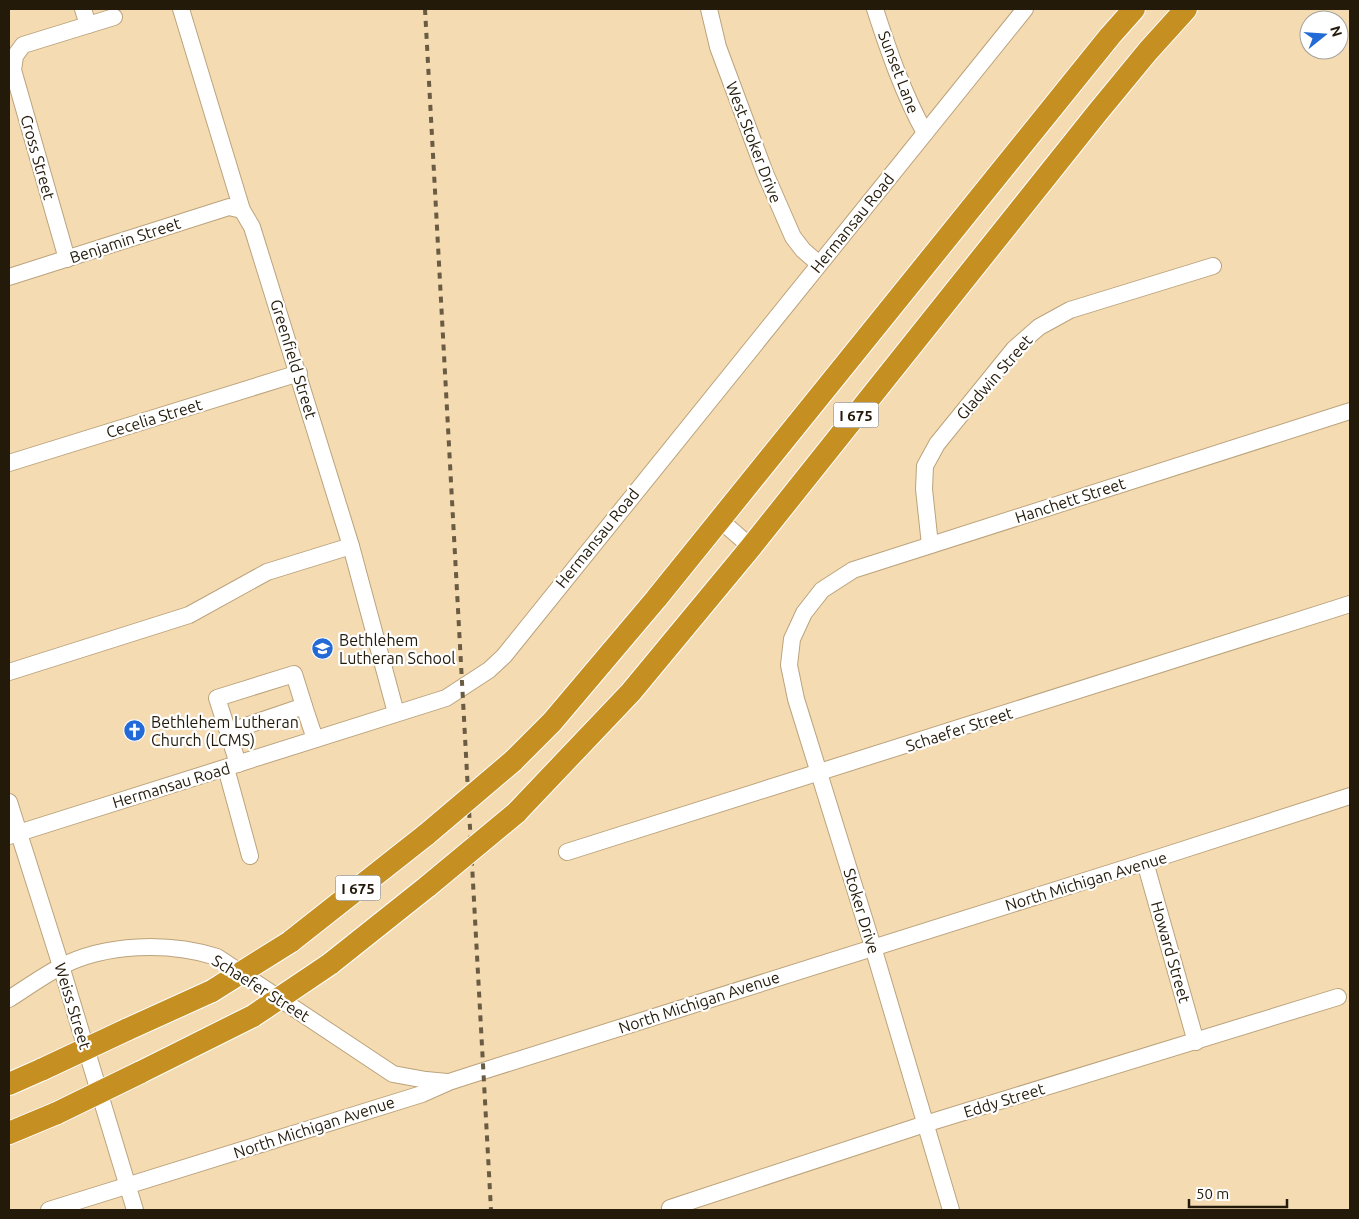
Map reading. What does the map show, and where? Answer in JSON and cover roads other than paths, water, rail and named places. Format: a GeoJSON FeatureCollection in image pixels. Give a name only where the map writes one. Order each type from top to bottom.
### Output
{"type":"FeatureCollection","features":[{"type":"Feature","properties":{"kind":"highway","name":"I 675"},"geometry":{"type":"LineString","coordinates":[[9,1084],[212,991],[290,942],[427,834],[513,761],[552,722],[656,599],[1110,36],[1134,9]]}},
{"type":"Feature","properties":{"kind":"highway","name":"I 675"},"geometry":{"type":"LineString","coordinates":[[9,1133],[57,1113],[138,1074],[252,1016],[330,964],[516,813],[631,692],[751,547],[1097,113],[1148,51],[1186,9]]}},
{"type":"Feature","properties":{"kind":"street"},"geometry":{"type":"LineString","coordinates":[[83,9],[88,25],[114,17]]}},
{"type":"Feature","properties":{"kind":"street","name":"Greenfield Street"},"geometry":{"type":"LineString","coordinates":[[181,9],[242,210],[252,227],[299,373],[351,546],[396,713]]}},
{"type":"Feature","properties":{"kind":"street","name":"West Stoker Drive"},"geometry":{"type":"LineString","coordinates":[[709,9],[718,47],[768,181],[793,237],[803,250],[819,264]]}},
{"type":"Feature","properties":{"kind":"street","name":"Sunset Lane"},"geometry":{"type":"LineString","coordinates":[[875,9],[898,77],[911,108],[925,134]]}},
{"type":"Feature","properties":{"kind":"street","name":"Hermansau Road"},"geometry":{"type":"LineString","coordinates":[[13,834],[446,698],[489,670],[504,656],[1025,9]]}},
{"type":"Feature","properties":{"kind":"street","name":"Cross Street"},"geometry":{"type":"LineString","coordinates":[[68,259],[12,70],[15,56],[23,46],[88,25]]}},
{"type":"Feature","properties":{"kind":"street","name":"Benjamin Street"},"geometry":{"type":"LineString","coordinates":[[9,277],[228,207],[242,210]]}},
{"type":"Feature","properties":{"kind":"street","name":"Gladwin Street"},"geometry":{"type":"LineString","coordinates":[[930,544],[924,489],[924,474],[928,459],[936,444],[1014,349],[1039,327],[1070,310],[1212,266]]}},
{"type":"Feature","properties":{"kind":"street","name":"Cecelia Street"},"geometry":{"type":"LineString","coordinates":[[9,463],[299,373]]}},
{"type":"Feature","properties":{"kind":"street","name":"Hanchett Street"},"geometry":{"type":"LineString","coordinates":[[804,613],[822,590],[853,570],[1350,411]]}},
{"type":"Feature","properties":{"kind":"street"},"geometry":{"type":"LineString","coordinates":[[720,520],[751,547]]}},
{"type":"Feature","properties":{"kind":"street"},"geometry":{"type":"LineString","coordinates":[[9,672],[189,615],[268,572],[351,546]]}},
{"type":"Feature","properties":{"kind":"street","name":"Schaefer Street"},"geometry":{"type":"LineString","coordinates":[[567,852],[1350,604]]}},
{"type":"Feature","properties":{"kind":"street","name":"Stoker Drive"},"geometry":{"type":"LineString","coordinates":[[804,613],[792,639],[789,665],[796,698],[873,947],[951,1210]]}},
{"type":"Feature","properties":{"kind":"street"},"geometry":{"type":"LineString","coordinates":[[250,856],[232,766],[228,732],[217,698],[294,674],[315,739]]}},
{"type":"Feature","properties":{"kind":"street"},"geometry":{"type":"LineString","coordinates":[[228,732],[304,706]]}},
{"type":"Feature","properties":{"kind":"street","name":"North Michigan Avenue"},"geometry":{"type":"LineString","coordinates":[[49,1210],[422,1094],[450,1082],[1350,796]]}},
{"type":"Feature","properties":{"kind":"street","name":"Weiss Street"},"geometry":{"type":"LineString","coordinates":[[9,802],[13,834],[62,966],[135,1210]]}},
{"type":"Feature","properties":{"kind":"street","name":"Howard Street"},"geometry":{"type":"LineString","coordinates":[[1145,862],[1196,1042]]}},
{"type":"Feature","properties":{"kind":"street","name":"Schaefer Street"},"geometry":{"type":"LineString","coordinates":[[9,999],[62,966],[87,956],[118,949],[142,947],[197,951],[217,957],[394,1074],[450,1082]]}},
{"type":"Feature","properties":{"kind":"street","name":"Eddy Street"},"geometry":{"type":"LineString","coordinates":[[670,1208],[925,1124],[1338,997]]}},
{"type":"Feature","properties":{"kind":"street"},"geometry":{"type":"LineString","coordinates":[[394,1074],[396,1102]]}},
{"type":"Feature","properties":{"kind":"railway"},"geometry":{"type":"LineString","coordinates":[[425,9],[491,1210]]}},
{"type":"Feature","properties":{"kind":"place","name":"Bethlehem Lutheran School"},"geometry":{"type":"Point","coordinates":[323,649]}},
{"type":"Feature","properties":{"kind":"place","name":"Bethlehem Lutheran Church (LCMS)"},"geometry":{"type":"Point","coordinates":[135,731]}}]}
